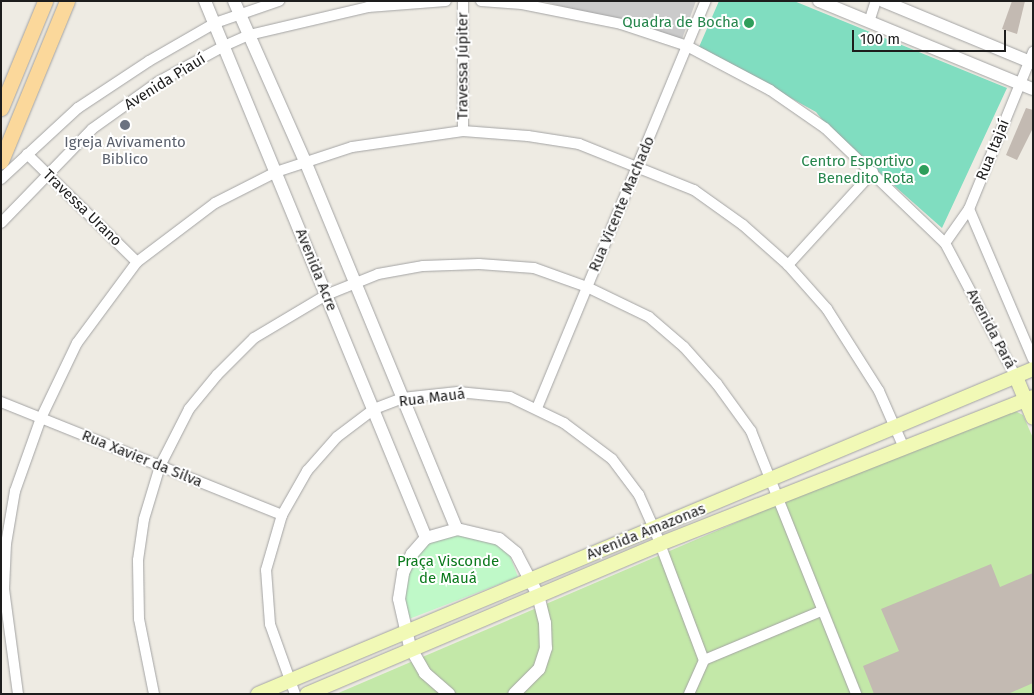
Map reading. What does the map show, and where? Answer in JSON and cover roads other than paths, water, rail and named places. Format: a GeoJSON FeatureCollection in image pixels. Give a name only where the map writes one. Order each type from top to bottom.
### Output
{"type":"FeatureCollection","features":[{"type":"Feature","properties":{"kind":"main road"},"geometry":{"type":"LineString","coordinates":[[1,108],[45,1]]}},
{"type":"Feature","properties":{"kind":"main road"},"geometry":{"type":"LineString","coordinates":[[1,161],[67,1]]}},
{"type":"Feature","properties":{"kind":"main road","name":"Avenida Amazonas"},"geometry":{"type":"LineString","coordinates":[[258,694],[292,687],[405,631],[1033,369]]}},
{"type":"Feature","properties":{"kind":"main road","name":"Avenida Pará"},"geometry":{"type":"LineString","coordinates":[[1016,376],[1029,399],[1033,418]]}},
{"type":"Feature","properties":{"kind":"main road","name":"Avenida Amazonas"},"geometry":{"type":"LineString","coordinates":[[307,694],[410,647],[660,544],[1029,399]]}},
{"type":"Feature","properties":{"kind":"street","name":"Avenida Acre"},"geometry":{"type":"LineString","coordinates":[[205,1],[426,538]]}},
{"type":"Feature","properties":{"kind":"street","name":"Avenida Acre"},"geometry":{"type":"LineString","coordinates":[[234,1],[305,161],[457,529]]}},
{"type":"Feature","properties":{"kind":"street","name":"Avenida Piauí"},"geometry":{"type":"LineString","coordinates":[[1,179],[78,108],[149,61],[215,23],[239,13],[279,1]]}},
{"type":"Feature","properties":{"kind":"street","name":"Avenida Piauí"},"geometry":{"type":"LineString","coordinates":[[1,223],[46,174],[99,124],[158,82],[224,46],[249,35],[369,4],[446,1]]}},
{"type":"Feature","properties":{"kind":"street","name":"Travessa Júpiter"},"geometry":{"type":"LineString","coordinates":[[463,1],[463,131]]}},
{"type":"Feature","properties":{"kind":"street","name":"Avenida Pará"},"geometry":{"type":"LineString","coordinates":[[481,1],[522,4],[621,24],[686,46],[770,90],[825,128],[945,242],[1016,376]]}},
{"type":"Feature","properties":{"kind":"street","name":"Rua Vicente Machado"},"geometry":{"type":"LineString","coordinates":[[537,408],[706,1]]}},
{"type":"Feature","properties":{"kind":"street"},"geometry":{"type":"LineString","coordinates":[[819,1],[1033,89]]}},
{"type":"Feature","properties":{"kind":"street"},"geometry":{"type":"LineString","coordinates":[[869,22],[876,1]]}},
{"type":"Feature","properties":{"kind":"street"},"geometry":{"type":"LineString","coordinates":[[883,1],[1032,59]]}},
{"type":"Feature","properties":{"kind":"street","name":"Rua Itajaí"},"geometry":{"type":"LineString","coordinates":[[945,242],[969,209],[1032,59]]}},
{"type":"Feature","properties":{"kind":"street"},"geometry":{"type":"LineString","coordinates":[[18,694],[3,589],[6,544],[15,491],[41,418],[77,343],[137,262],[214,203],[276,172],[352,147],[463,131],[528,136],[579,144],[694,190],[743,225],[788,265],[827,309],[854,350],[896,427],[904,448]]}},
{"type":"Feature","properties":{"kind":"street","name":"Travessa Urano"},"geometry":{"type":"LineString","coordinates":[[27,154],[137,262]]}},
{"type":"Feature","properties":{"kind":"street"},"geometry":{"type":"LineString","coordinates":[[788,265],[873,172]]}},
{"type":"Feature","properties":{"kind":"street","name":"Avenida Pará"},"geometry":{"type":"LineString","coordinates":[[969,209],[1033,359]]}},
{"type":"Feature","properties":{"kind":"street"},"geometry":{"type":"LineString","coordinates":[[154,694],[147,671],[139,619],[138,560],[144,519],[160,466],[190,409],[217,375],[254,338],[326,296],[378,274],[423,266],[479,264],[534,268],[587,287],[649,317],[684,347],[717,384],[752,431],[821,611],[856,694]]}},
{"type":"Feature","properties":{"kind":"street","name":"Rua Mauá"},"geometry":{"type":"LineString","coordinates":[[292,687],[270,624],[266,570],[282,515],[306,471],[337,437],[374,409],[402,398],[458,392],[510,397],[537,408],[564,423],[612,459],[639,495],[654,528],[704,660]]}},
{"type":"Feature","properties":{"kind":"street","name":"Rua Xavier da Silva"},"geometry":{"type":"LineString","coordinates":[[1,402],[282,515]]}},
{"type":"Feature","properties":{"kind":"street"},"geometry":{"type":"LineString","coordinates":[[449,694],[426,673],[410,647],[399,599],[403,573],[412,554],[426,538],[457,529],[499,539],[516,553],[538,595],[545,623],[546,648],[539,669],[518,693]]}},
{"type":"Feature","properties":{"kind":"street"},"geometry":{"type":"LineString","coordinates":[[689,694],[704,660],[821,611]]}},
{"type":"Feature","properties":{"kind":"place","name":"Quadra de Bocha"},"geometry":{"type":"Point","coordinates":[749,23]}},
{"type":"Feature","properties":{"kind":"place","name":"Igreja Avivamento Biblico"},"geometry":{"type":"Point","coordinates":[125,125]}},
{"type":"Feature","properties":{"kind":"place","name":"Centro Esportivo Benedito Rota"},"geometry":{"type":"Point","coordinates":[924,170]}},
{"type":"Feature","properties":{"kind":"park label","name":"Praça Visconde de Mauá"},"geometry":{"type":"Point","coordinates":[448,570]}}]}
